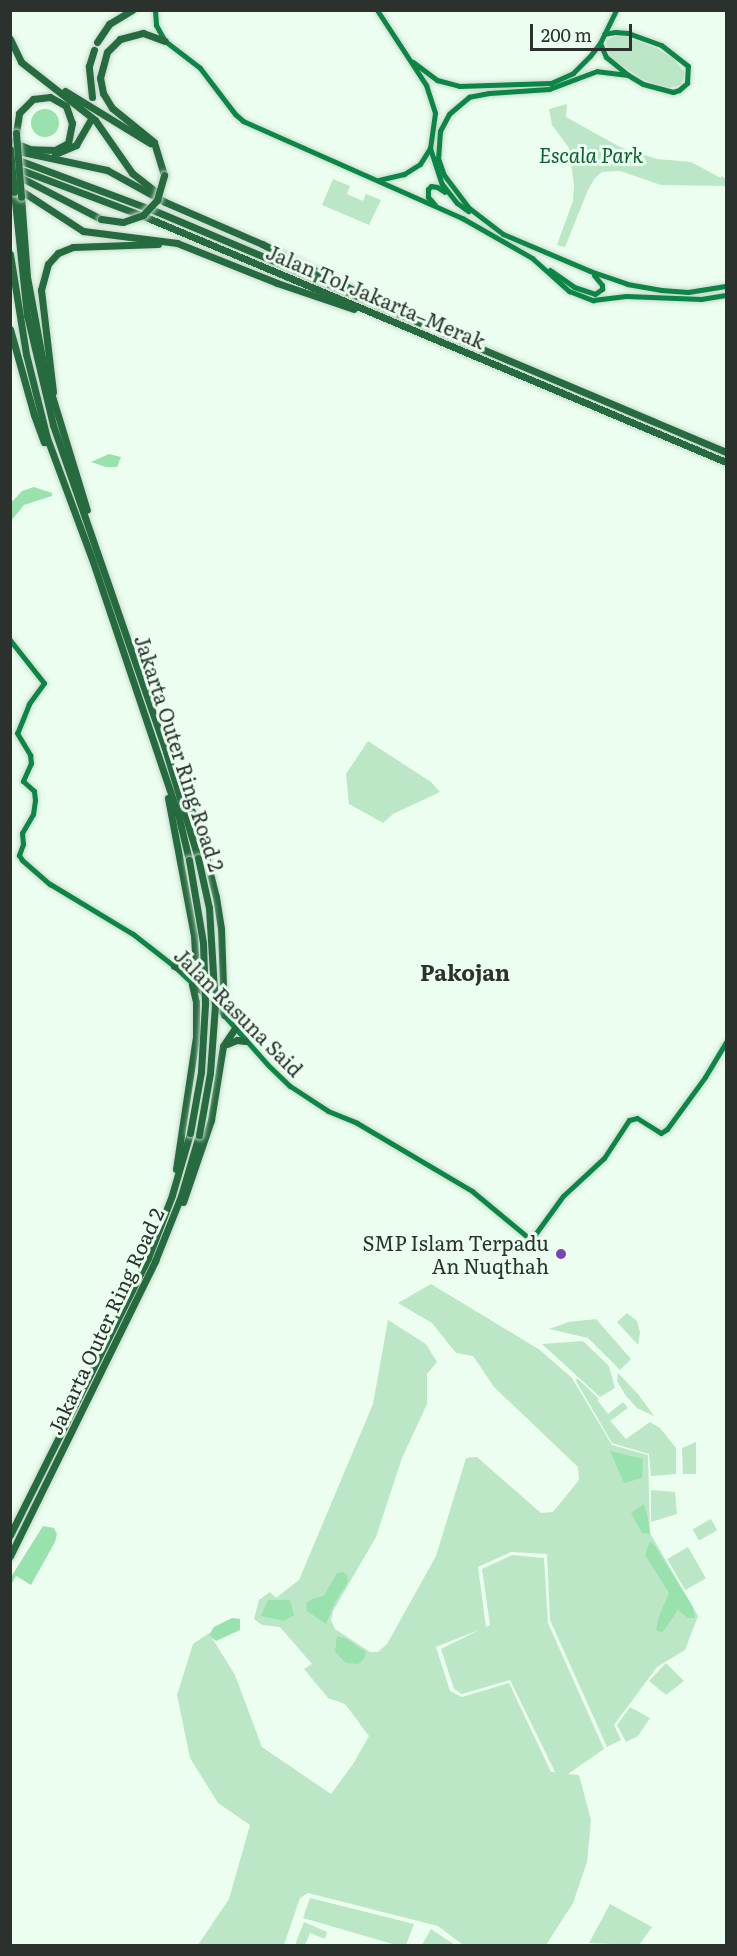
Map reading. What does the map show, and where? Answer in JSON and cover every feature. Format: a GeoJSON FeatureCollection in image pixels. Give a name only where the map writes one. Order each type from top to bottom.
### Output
{"type":"FeatureCollection","features":[{"type":"Feature","properties":{"kind":"highway"},"geometry":{"type":"LineString","coordinates":[[97,42],[112,22],[132,10]]}},
{"type":"Feature","properties":{"kind":"highway"},"geometry":{"type":"LineString","coordinates":[[10,173],[101,219],[123,222],[143,215],[157,200],[164,175],[160,154],[146,133],[121,117],[109,104],[103,93],[100,78],[107,52],[120,39],[143,33],[165,41]]}},
{"type":"Feature","properties":{"kind":"highway"},"geometry":{"type":"LineString","coordinates":[[10,39],[19,59],[98,122],[138,179],[197,216]]}},
{"type":"Feature","properties":{"kind":"highway"},"geometry":{"type":"LineString","coordinates":[[92,97],[89,66],[94,50]]}},
{"type":"Feature","properties":{"kind":"highway"},"geometry":{"type":"LineString","coordinates":[[38,75],[142,136],[160,154]]}},
{"type":"Feature","properties":{"kind":"highway"},"geometry":{"type":"LineString","coordinates":[[30,149],[55,150],[68,143],[72,123],[66,106],[50,97],[33,99],[19,113],[16,133],[29,288],[53,400],[85,502],[92,536]]}},
{"type":"Feature","properties":{"kind":"highway"},"geometry":{"type":"LineString","coordinates":[[10,141],[51,154],[70,149],[81,140],[90,121]]}},
{"type":"Feature","properties":{"kind":"highway"},"geometry":{"type":"LineString","coordinates":[[10,149],[103,169],[197,216],[262,244],[353,289],[383,307]]}},
{"type":"Feature","properties":{"kind":"highway","name":"Jakarta Outer Ring Road 2"},"geometry":{"type":"LineString","coordinates":[[10,149],[21,282],[34,353],[52,425],[166,752],[198,858],[209,908],[214,1005],[210,1073],[199,1135],[165,1238],[115,1345],[10,1556]]}},
{"type":"Feature","properties":{"kind":"highway","name":"Jalan Tol Jakarta–Merak"},"geometry":{"type":"LineString","coordinates":[[10,158],[153,210],[726,452]]}},
{"type":"Feature","properties":{"kind":"highway","name":"Jalan Tol Jakarta–Merak"},"geometry":{"type":"LineString","coordinates":[[10,166],[148,218],[726,462]]}},
{"type":"Feature","properties":{"kind":"highway"},"geometry":{"type":"LineString","coordinates":[[10,184],[83,231],[157,239],[190,247],[319,298],[386,318]]}},
{"type":"Feature","properties":{"kind":"highway"},"geometry":{"type":"LineString","coordinates":[[53,400],[51,361],[40,290],[43,274],[52,258],[65,249],[87,244],[151,243],[190,247]]}},
{"type":"Feature","properties":{"kind":"highway","name":"Jakarta Outer Ring Road 2"},"geometry":{"type":"LineString","coordinates":[[10,254],[28,363],[47,438],[93,562],[161,766],[189,860],[203,943],[205,994],[201,1072],[190,1133],[172,1196],[148,1258],[10,1535]]}},
{"type":"Feature","properties":{"kind":"highway"},"geometry":{"type":"LineString","coordinates":[[10,329],[37,425],[63,483]]}},
{"type":"Feature","properties":{"kind":"highway"},"geometry":{"type":"LineString","coordinates":[[166,752],[180,780],[200,833],[216,897],[221,929],[224,1015]]}},
{"type":"Feature","properties":{"kind":"highway"},"geometry":{"type":"LineString","coordinates":[[161,766],[194,935],[196,958],[194,986],[196,1037],[172,1196]]}},
{"type":"Feature","properties":{"kind":"highway"},"geometry":{"type":"LineString","coordinates":[[174,966],[182,970],[190,970],[196,958]]}},
{"type":"Feature","properties":{"kind":"highway"},"geometry":{"type":"LineString","coordinates":[[196,1002],[200,996],[204,996]]}},
{"type":"Feature","properties":{"kind":"highway"},"geometry":{"type":"LineString","coordinates":[[214,1004],[221,1004],[224,997]]}},
{"type":"Feature","properties":{"kind":"highway"},"geometry":{"type":"LineString","coordinates":[[165,1238],[180,1210],[206,1142],[218,1089],[222,1051],[235,1028]]}},
{"type":"Feature","properties":{"kind":"highway"},"geometry":{"type":"LineString","coordinates":[[222,1051],[232,1041],[245,1041]]}},
{"type":"Feature","properties":{"kind":"main road"},"geometry":{"type":"LineString","coordinates":[[155,10],[156,25],[165,41],[200,68],[238,117],[444,210],[546,268],[573,287],[595,294],[602,289],[602,285],[590,271]]}},
{"type":"Feature","properties":{"kind":"main road"},"geometry":{"type":"LineString","coordinates":[[377,10],[413,62],[435,105],[430,148],[438,178],[457,204]]}},
{"type":"Feature","properties":{"kind":"main road"},"geometry":{"type":"LineString","coordinates":[[413,62],[437,80],[459,86],[528,86],[550,83],[581,66],[600,43],[616,10]]}},
{"type":"Feature","properties":{"kind":"main road"},"geometry":{"type":"LineString","coordinates":[[480,219],[449,184],[438,158],[440,132],[456,106],[470,97],[482,94],[549,89],[591,72],[606,71],[628,75],[668,92],[679,90],[687,83],[688,69],[684,62],[645,38],[620,32],[604,34]]}},
{"type":"Feature","properties":{"kind":"main road"},"geometry":{"type":"LineString","coordinates":[[600,43],[603,54],[628,75]]}},
{"type":"Feature","properties":{"kind":"main road"},"geometry":{"type":"LineString","coordinates":[[376,180],[412,170],[424,159],[430,148]]}},
{"type":"Feature","properties":{"kind":"main road"},"geometry":{"type":"LineString","coordinates":[[444,210],[428,197],[428,189],[432,186],[437,187],[457,204],[512,239],[627,284],[688,292],[726,286]]}},
{"type":"Feature","properties":{"kind":"main road"},"geometry":{"type":"LineString","coordinates":[[546,268],[568,291],[593,300],[626,296],[701,299],[726,295]]}},
{"type":"Feature","properties":{"kind":"main road","name":"Jalan Rasuna Said"},"geometry":{"type":"LineString","coordinates":[[10,640],[44,683],[29,704],[17,733],[30,754],[31,763],[23,781],[34,791],[35,800],[33,814],[22,833],[23,844],[19,855],[50,884],[134,934],[174,966],[214,1004],[245,1041],[290,1086],[328,1111],[357,1123],[472,1191],[531,1240],[563,1196],[604,1158],[629,1120],[637,1118],[661,1133],[667,1129],[705,1077],[726,1041]]}},
{"type":"Feature","properties":{"kind":"green space"},"geometry":{"type":"Polygon","coordinates":[[[619,34],[656,48],[674,59],[685,73],[681,85],[666,88],[642,79],[610,58],[606,45],[607,40],[619,34]]]}},
{"type":"Feature","properties":{"kind":"green space","name":"Escala Park"},"geometry":{"type":"Polygon","coordinates":[[[567,104],[566,117],[620,147],[657,159],[691,162],[721,178],[722,176],[726,179],[726,186],[661,185],[620,171],[602,172],[595,178],[588,190],[565,247],[557,245],[573,201],[574,185],[569,148],[552,125],[549,109],[567,104]]]}},
{"type":"Feature","properties":{"kind":"green space"},"geometry":{"type":"Polygon","coordinates":[[[333,179],[350,186],[347,194],[363,201],[366,194],[381,200],[369,225],[322,205],[333,179]]]}},
{"type":"Feature","properties":{"kind":"green space"},"geometry":{"type":"Polygon","coordinates":[[[368,741],[431,782],[440,792],[393,814],[383,823],[349,804],[346,774],[368,741]]]}},
{"type":"Feature","properties":{"kind":"green space"},"geometry":{"type":"Polygon","coordinates":[[[431,1284],[540,1350],[572,1378],[612,1445],[648,1455],[650,1533],[698,1616],[685,1650],[657,1667],[614,1725],[621,1740],[607,1747],[550,1620],[547,1554],[511,1552],[478,1567],[486,1627],[490,1625],[482,1569],[512,1555],[544,1558],[548,1623],[604,1749],[568,1774],[579,1775],[591,1820],[587,1862],[573,1903],[546,1945],[463,1945],[438,1926],[308,1893],[300,1898],[284,1945],[198,1945],[229,1899],[250,1825],[218,1803],[190,1758],[177,1695],[193,1644],[209,1633],[235,1675],[262,1747],[331,1794],[353,1764],[369,1736],[345,1704],[328,1698],[304,1669],[312,1664],[280,1627],[262,1625],[254,1619],[259,1600],[270,1592],[276,1598],[299,1580],[373,1404],[388,1320],[426,1344],[437,1362],[427,1374],[427,1404],[402,1458],[376,1537],[333,1611],[331,1620],[335,1629],[370,1652],[378,1652],[387,1644],[436,1556],[466,1458],[477,1457],[541,1513],[553,1512],[579,1480],[578,1467],[494,1387],[473,1356],[456,1353],[432,1323],[398,1303],[431,1284]],[[481,1629],[436,1647],[450,1691],[462,1697],[509,1683],[551,1772],[555,1772],[510,1680],[462,1694],[454,1689],[441,1649],[481,1629]]]}},
{"type":"Feature","properties":{"kind":"green space"},"geometry":{"type":"Polygon","coordinates":[[[627,1313],[637,1321],[640,1332],[638,1345],[617,1322],[627,1313]]]}},
{"type":"Feature","properties":{"kind":"green space"},"geometry":{"type":"Polygon","coordinates":[[[596,1319],[631,1359],[620,1370],[588,1338],[549,1329],[569,1322],[596,1319]]]}},
{"type":"Feature","properties":{"kind":"green space"},"geometry":{"type":"Polygon","coordinates":[[[583,1341],[609,1366],[615,1388],[600,1397],[542,1344],[583,1341]]]}},
{"type":"Feature","properties":{"kind":"green space"},"geometry":{"type":"Polygon","coordinates":[[[618,1373],[638,1394],[654,1416],[637,1408],[626,1396],[617,1381],[618,1373]]]}},
{"type":"Feature","properties":{"kind":"green space"},"geometry":{"type":"Polygon","coordinates":[[[577,1378],[598,1398],[608,1414],[623,1402],[628,1408],[610,1421],[626,1439],[650,1422],[660,1428],[676,1448],[676,1474],[651,1476],[649,1454],[612,1443],[576,1381],[577,1378]]]}},
{"type":"Feature","properties":{"kind":"green space"},"geometry":{"type":"Polygon","coordinates":[[[696,1442],[696,1474],[683,1474],[682,1448],[696,1442]]]}},
{"type":"Feature","properties":{"kind":"green space"},"geometry":{"type":"Polygon","coordinates":[[[651,1490],[675,1492],[677,1514],[651,1522],[651,1490]]]}},
{"type":"Feature","properties":{"kind":"green space"},"geometry":{"type":"Polygon","coordinates":[[[711,1519],[717,1530],[699,1541],[693,1529],[711,1519]]]}},
{"type":"Feature","properties":{"kind":"green space"},"geometry":{"type":"Polygon","coordinates":[[[688,1547],[706,1578],[685,1590],[667,1559],[688,1547]]]}},
{"type":"Feature","properties":{"kind":"green space"},"geometry":{"type":"Polygon","coordinates":[[[666,1663],[684,1681],[666,1695],[649,1681],[666,1663]]]}},
{"type":"Feature","properties":{"kind":"green space"},"geometry":{"type":"Polygon","coordinates":[[[630,1707],[650,1718],[638,1736],[626,1742],[617,1725],[630,1707]]]}},
{"type":"Feature","properties":{"kind":"green space"},"geometry":{"type":"Polygon","coordinates":[[[310,1898],[414,1924],[406,1945],[396,1945],[303,1918],[310,1898]]]}},
{"type":"Feature","properties":{"kind":"green space"},"geometry":{"type":"Polygon","coordinates":[[[610,1904],[652,1927],[639,1945],[589,1943],[610,1904]]]}},
{"type":"Feature","properties":{"kind":"green space"},"geometry":{"type":"Polygon","coordinates":[[[304,1922],[327,1932],[325,1939],[310,1933],[305,1945],[295,1945],[304,1922]]]}},
{"type":"Feature","properties":{"kind":"green space"},"geometry":{"type":"Polygon","coordinates":[[[431,1929],[455,1945],[422,1945],[431,1929]]]}},
{"type":"Feature","properties":{"kind":"shaded area"},"geometry":{"type":"Polygon","coordinates":[[[45,109],[55,113],[59,123],[55,133],[45,137],[35,133],[31,123],[35,113],[45,109]]]}},
{"type":"Feature","properties":{"kind":"shaded area"},"geometry":{"type":"Polygon","coordinates":[[[109,454],[121,457],[117,467],[106,467],[91,462],[109,454]]]}},
{"type":"Feature","properties":{"kind":"shaded area"},"geometry":{"type":"Polygon","coordinates":[[[34,487],[52,493],[52,496],[24,505],[11,521],[11,503],[22,491],[34,487]]]}},
{"type":"Feature","properties":{"kind":"shaded area"},"geometry":{"type":"Polygon","coordinates":[[[610,1451],[643,1459],[642,1478],[624,1483],[610,1451]]]}},
{"type":"Feature","properties":{"kind":"shaded area"},"geometry":{"type":"Polygon","coordinates":[[[644,1504],[650,1534],[642,1533],[631,1513],[644,1504]]]}},
{"type":"Feature","properties":{"kind":"shaded area"},"geometry":{"type":"Polygon","coordinates":[[[43,1526],[54,1528],[57,1534],[55,1542],[31,1585],[16,1576],[11,1585],[11,1577],[43,1526]]]}},
{"type":"Feature","properties":{"kind":"shaded area"},"geometry":{"type":"Polygon","coordinates":[[[650,1541],[693,1607],[695,1618],[688,1618],[678,1610],[662,1633],[656,1630],[659,1616],[669,1593],[645,1555],[650,1541]]]}},
{"type":"Feature","properties":{"kind":"shaded area"},"geometry":{"type":"Polygon","coordinates":[[[343,1572],[347,1575],[348,1582],[335,1602],[326,1624],[307,1611],[306,1603],[324,1596],[337,1573],[343,1572]]]}},
{"type":"Feature","properties":{"kind":"shaded area"},"geometry":{"type":"Polygon","coordinates":[[[268,1600],[290,1600],[294,1615],[284,1621],[261,1616],[268,1600]]]}},
{"type":"Feature","properties":{"kind":"shaded area"},"geometry":{"type":"Polygon","coordinates":[[[232,1618],[240,1619],[240,1630],[216,1641],[209,1635],[214,1627],[232,1618]]]}},
{"type":"Feature","properties":{"kind":"shaded area"},"geometry":{"type":"Polygon","coordinates":[[[337,1636],[347,1639],[366,1652],[364,1659],[358,1664],[346,1663],[335,1652],[337,1636]]]}},
{"type":"Feature","properties":{"kind":"place","name":"SMP Islam Terpadu An Nuqthah"},"geometry":{"type":"Point","coordinates":[561,1254]}},
{"type":"Feature","properties":{"kind":"district","name":"Pakojan"},"geometry":{"type":"Point","coordinates":[465,972]}}]}
